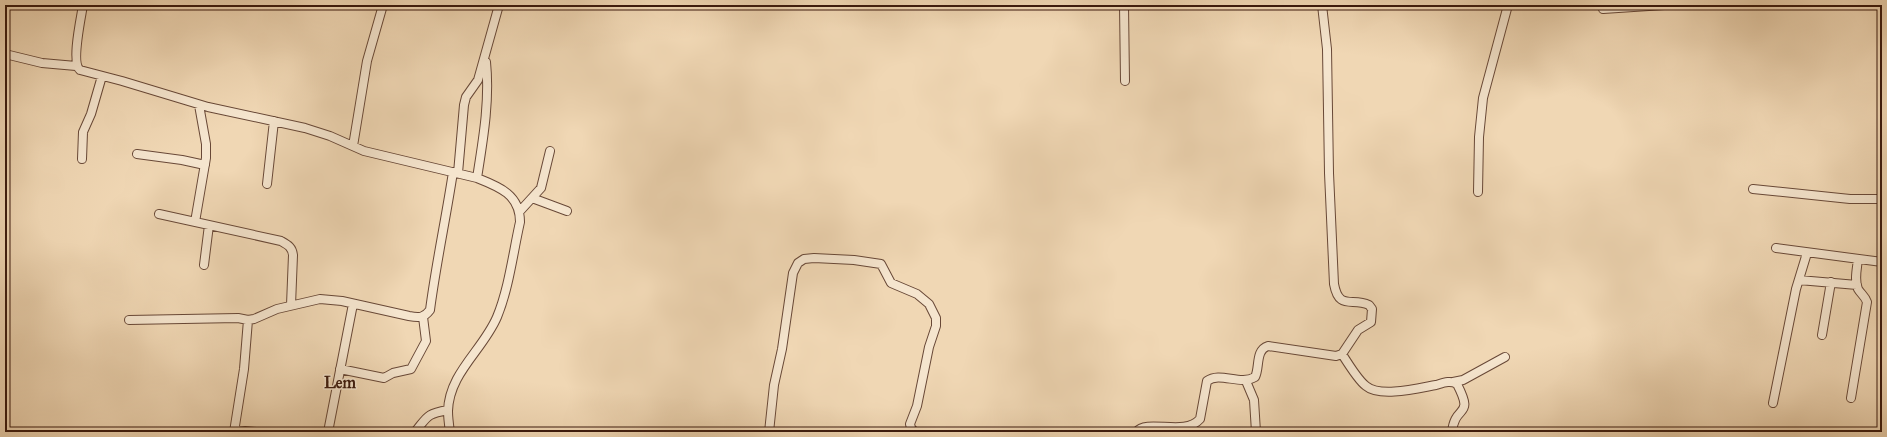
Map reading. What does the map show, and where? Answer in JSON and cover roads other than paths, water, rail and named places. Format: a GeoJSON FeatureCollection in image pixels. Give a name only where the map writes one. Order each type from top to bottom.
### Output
{"type":"FeatureCollection","features":[{"type":"Feature","properties":{"kind":"street"},"geometry":{"type":"LineString","coordinates":[[76,66],[83,5]]}},
{"type":"Feature","properties":{"kind":"street"},"geometry":{"type":"LineString","coordinates":[[353,146],[366,68],[383,5]]}},
{"type":"Feature","properties":{"kind":"street"},"geometry":{"type":"LineString","coordinates":[[129,320],[234,318],[248,320],[291,305],[320,299],[353,304],[400,315],[423,317],[430,310],[436,266],[456,173],[465,101],[478,80],[499,5]]}},
{"type":"Feature","properties":{"kind":"street"},"geometry":{"type":"LineString","coordinates":[[1124,5],[1125,81]]}},
{"type":"Feature","properties":{"kind":"street"},"geometry":{"type":"LineString","coordinates":[[1136,432],[1142,428],[1183,430],[1190,428],[1200,419],[1207,381],[1216,378],[1246,381],[1255,378],[1263,348],[1268,346],[1336,356],[1342,354],[1358,330],[1371,322],[1373,318],[1369,305],[1343,301],[1338,297],[1334,284],[1329,173],[1327,49],[1322,5]]}},
{"type":"Feature","properties":{"kind":"street"},"geometry":{"type":"LineString","coordinates":[[1478,192],[1479,137],[1483,98],[1507,5]]}},
{"type":"Feature","properties":{"kind":"street"},"geometry":{"type":"LineString","coordinates":[[1603,9],[1664,5]]}},
{"type":"Feature","properties":{"kind":"street"},"geometry":{"type":"LineString","coordinates":[[5,54],[42,63],[76,66],[80,70],[199,105],[274,121],[330,136],[353,146],[386,157],[477,178],[492,184],[516,201],[520,211],[520,222],[504,297],[497,317],[488,334],[454,382],[448,410],[450,432]]}},
{"type":"Feature","properties":{"kind":"street"},"geometry":{"type":"LineString","coordinates":[[477,178],[488,83],[485,58]]}},
{"type":"Feature","properties":{"kind":"street"},"geometry":{"type":"LineString","coordinates":[[82,159],[83,132],[91,114],[102,76]]}},
{"type":"Feature","properties":{"kind":"street"},"geometry":{"type":"LineString","coordinates":[[195,222],[205,165],[206,144],[199,105]]}},
{"type":"Feature","properties":{"kind":"street"},"geometry":{"type":"LineString","coordinates":[[267,184],[274,121]]}},
{"type":"Feature","properties":{"kind":"street"},"geometry":{"type":"LineString","coordinates":[[520,211],[541,188],[550,151]]}},
{"type":"Feature","properties":{"kind":"street"},"geometry":{"type":"LineString","coordinates":[[138,154],[182,160],[205,165]]}},
{"type":"Feature","properties":{"kind":"street"},"geometry":{"type":"LineString","coordinates":[[1753,189],[1850,199],[1882,199]]}},
{"type":"Feature","properties":{"kind":"street"},"geometry":{"type":"LineString","coordinates":[[532,198],[567,211]]}},
{"type":"Feature","properties":{"kind":"street"},"geometry":{"type":"LineString","coordinates":[[159,214],[281,241],[288,245],[292,249],[293,255],[291,305]]}},
{"type":"Feature","properties":{"kind":"street"},"geometry":{"type":"LineString","coordinates":[[204,265],[209,225]]}},
{"type":"Feature","properties":{"kind":"street"},"geometry":{"type":"LineString","coordinates":[[1776,248],[1882,262]]}},
{"type":"Feature","properties":{"kind":"street"},"geometry":{"type":"LineString","coordinates":[[1773,403],[1799,280],[1807,253]]}},
{"type":"Feature","properties":{"kind":"street"},"geometry":{"type":"LineString","coordinates":[[769,432],[774,385],[782,348],[793,273],[798,263],[804,259],[818,258],[881,264],[891,283],[917,294],[934,311],[936,326],[929,347],[917,406],[910,424],[910,428],[915,432]]}},
{"type":"Feature","properties":{"kind":"street"},"geometry":{"type":"LineString","coordinates":[[1851,398],[1867,302],[1857,285],[1858,259]]}},
{"type":"Feature","properties":{"kind":"street"},"geometry":{"type":"LineString","coordinates":[[1799,280],[1857,285]]}},
{"type":"Feature","properties":{"kind":"street"},"geometry":{"type":"LineString","coordinates":[[1822,335],[1831,282]]}},
{"type":"Feature","properties":{"kind":"street"},"geometry":{"type":"LineString","coordinates":[[328,432],[353,304]]}},
{"type":"Feature","properties":{"kind":"street"},"geometry":{"type":"LineString","coordinates":[[340,369],[384,378],[393,373],[411,369],[426,341],[423,317]]}},
{"type":"Feature","properties":{"kind":"street"},"geometry":{"type":"LineString","coordinates":[[248,320],[244,369],[234,431],[256,432]]}},
{"type":"Feature","properties":{"kind":"street"},"geometry":{"type":"LineString","coordinates":[[1342,354],[1361,381],[1367,387],[1374,390],[1406,390],[1463,380],[1505,357]]}},
{"type":"Feature","properties":{"kind":"street"},"geometry":{"type":"LineString","coordinates":[[1246,381],[1254,400],[1256,432]]}},
{"type":"Feature","properties":{"kind":"street"},"geometry":{"type":"LineString","coordinates":[[1452,432],[1454,420],[1466,407],[1457,384],[1453,382]]}},
{"type":"Feature","properties":{"kind":"street"},"geometry":{"type":"LineString","coordinates":[[415,432],[425,418],[436,412],[448,410]]}},
{"type":"Feature","properties":{"kind":"district","name":"Lem"},"geometry":{"type":"Point","coordinates":[340,382]}}]}
